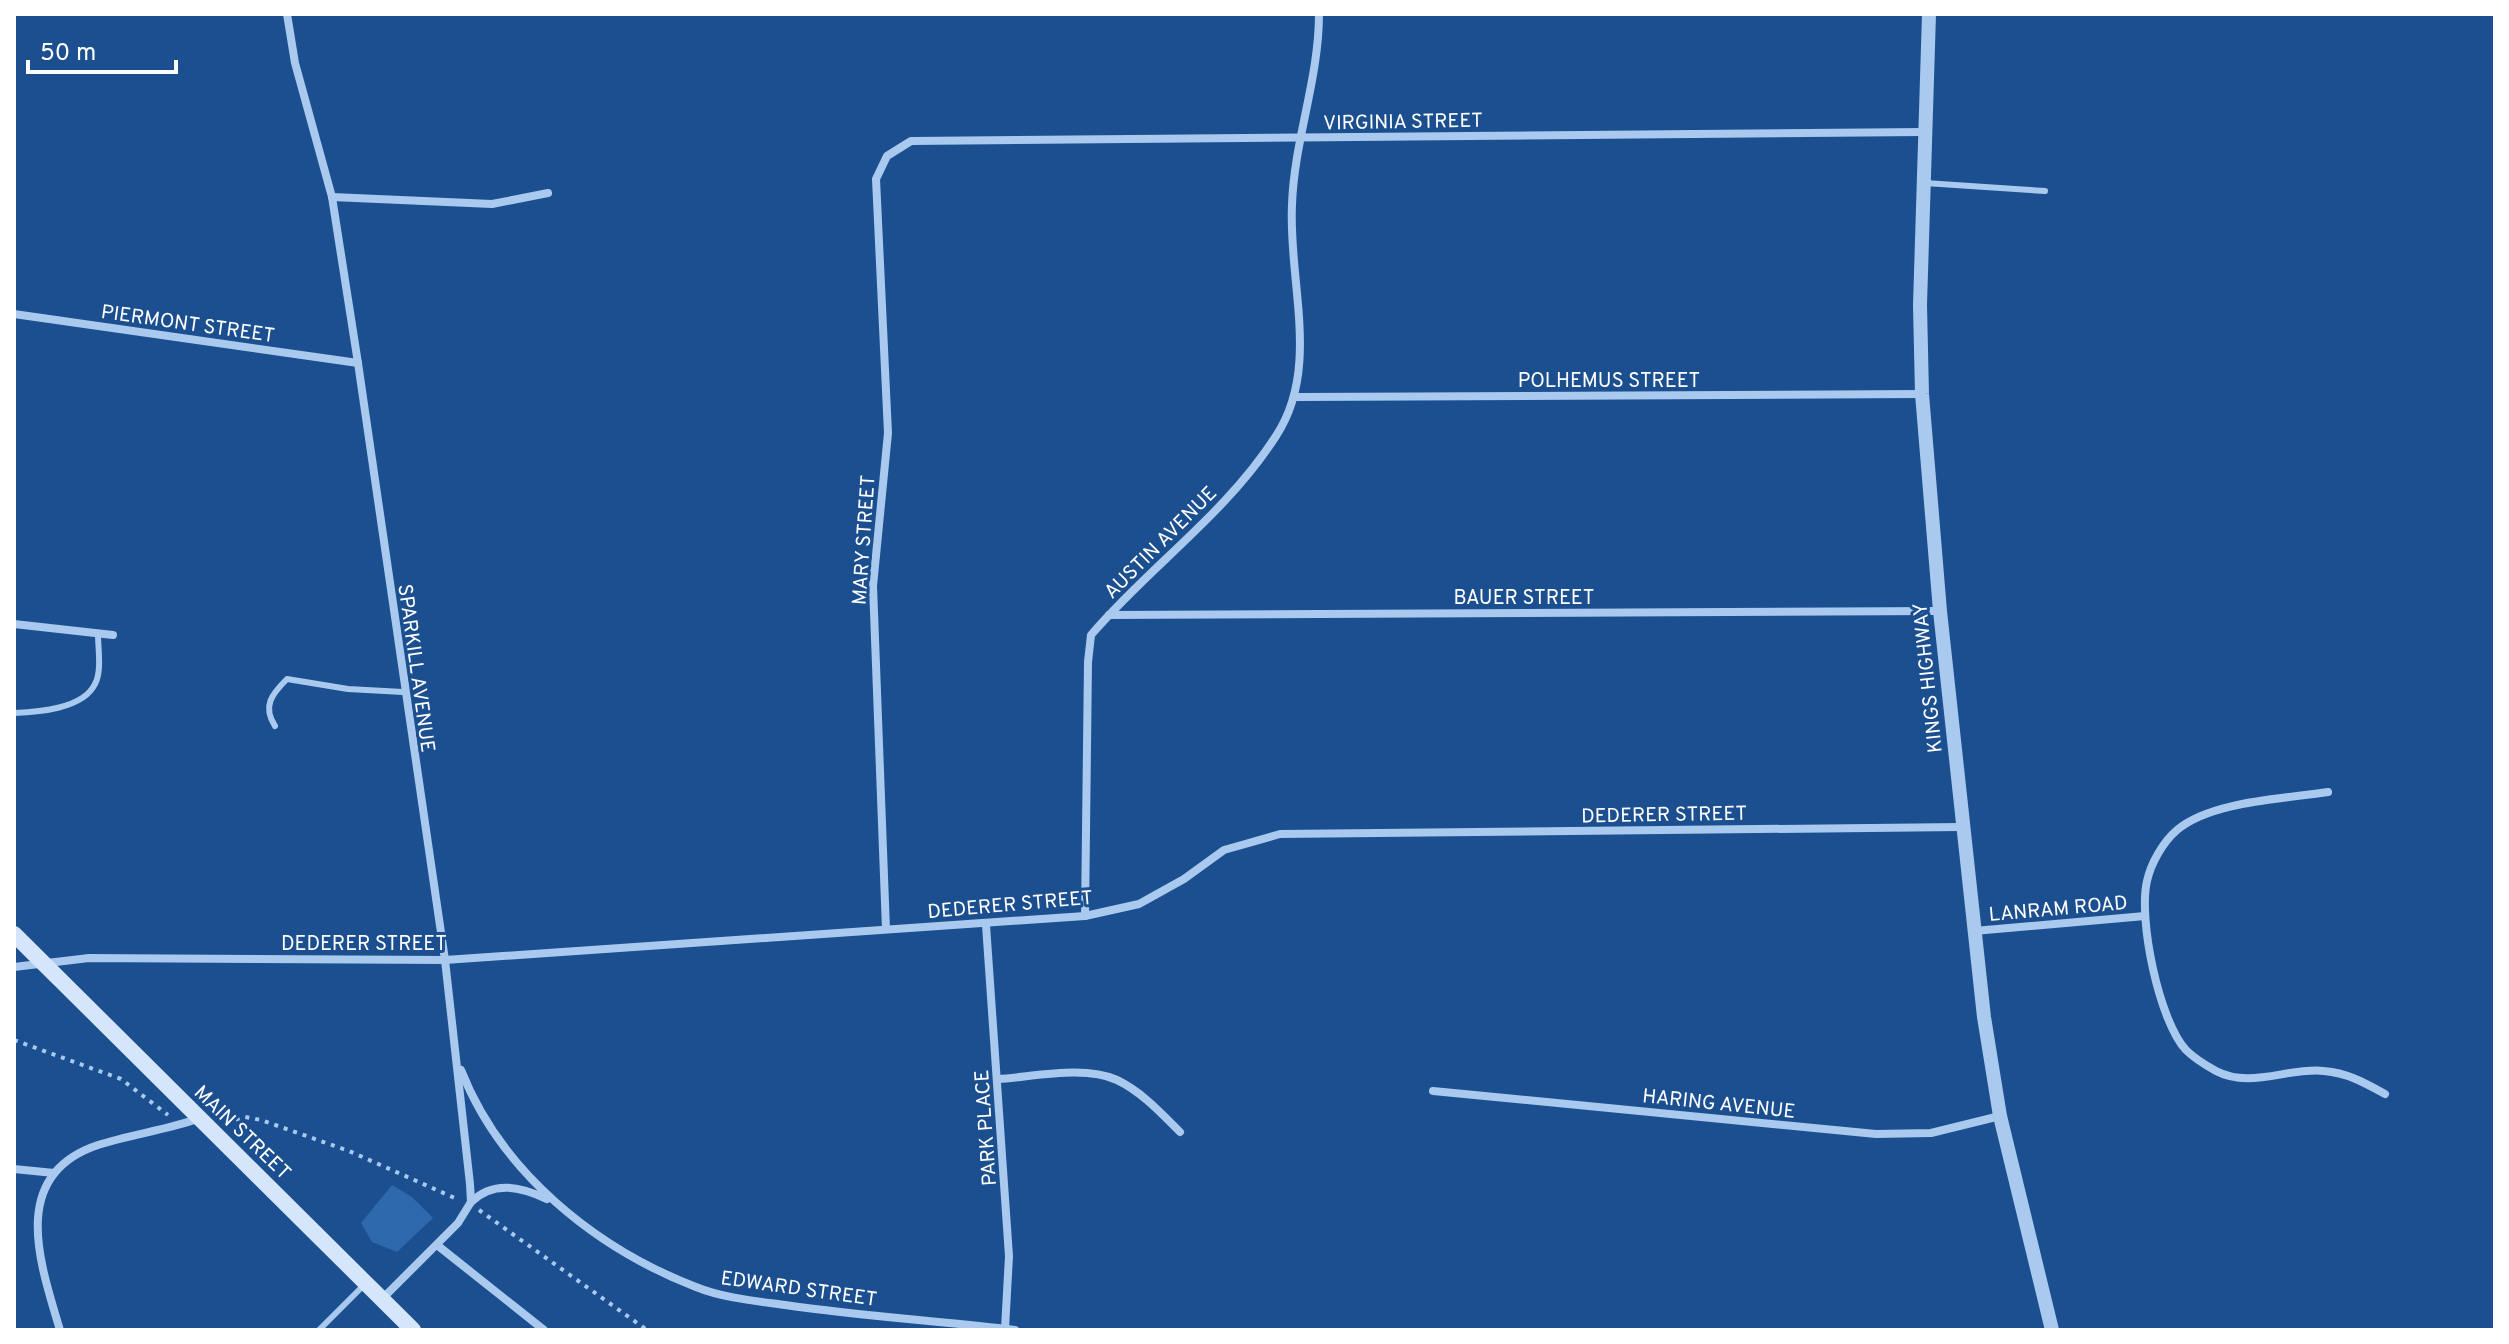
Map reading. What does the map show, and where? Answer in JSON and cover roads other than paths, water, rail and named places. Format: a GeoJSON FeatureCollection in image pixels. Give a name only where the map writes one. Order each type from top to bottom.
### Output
{"type":"FeatureCollection","features":[{"type":"Feature","properties":{"kind":"main road","name":"MAIN STREET"},"geometry":{"type":"LineString","coordinates":[[14,934],[413,1330]]}},
{"type":"Feature","properties":{"kind":"street","name":"SPARKILL AVENUE"},"geometry":{"type":"LineString","coordinates":[[287,14],[295,63],[332,197],[358,363],[403,692],[445,960],[471,1202]]}},
{"type":"Feature","properties":{"kind":"street","name":"AUSTIN AVENUE"},"geometry":{"type":"LineString","coordinates":[[1085,916],[1088,662],[1091,635],[1108,615],[1209,521],[1276,436],[1297,397],[1300,359],[1292,205],[1319,46],[1319,14]]}},
{"type":"Feature","properties":{"kind":"street","name":"KINGS HIGHWAY"},"geometry":{"type":"LineString","coordinates":[[1929,14],[1922,183],[1922,394],[1940,611],[1961,827],[2000,1116],[2052,1330]]}},
{"type":"Feature","properties":{"kind":"street","name":"VIRGINIA STREET"},"geometry":{"type":"LineString","coordinates":[[887,156],[911,141],[1923,132]]}},
{"type":"Feature","properties":{"kind":"street","name":"MARY STREET"},"geometry":{"type":"LineString","coordinates":[[886,929],[873,586],[888,433],[876,179],[887,156]]}},
{"type":"Feature","properties":{"kind":"street"},"geometry":{"type":"LineString","coordinates":[[332,197],[492,204],[548,193]]}},
{"type":"Feature","properties":{"kind":"street","name":"PIERMONT STREET"},"geometry":{"type":"LineString","coordinates":[[14,314],[358,363]]}},
{"type":"Feature","properties":{"kind":"street","name":"POLHEMUS STREET"},"geometry":{"type":"LineString","coordinates":[[1297,397],[1922,394]]}},
{"type":"Feature","properties":{"kind":"street","name":"BAUER STREET"},"geometry":{"type":"LineString","coordinates":[[1108,615],[1940,611]]}},
{"type":"Feature","properties":{"kind":"street"},"geometry":{"type":"LineString","coordinates":[[14,624],[113,635]]}},
{"type":"Feature","properties":{"kind":"street"},"geometry":{"type":"LineString","coordinates":[[2328,792],[2204,812],[2177,830],[2159,850],[2146,882],[2145,916],[2165,1015],[2186,1049],[2218,1072],[2255,1078],[2321,1070],[2354,1076],[2385,1094]]}},
{"type":"Feature","properties":{"kind":"street","name":"DEDERER STREET"},"geometry":{"type":"LineString","coordinates":[[14,967],[89,958],[445,960],[1085,916],[1139,904],[1184,879],[1224,850],[1280,834],[1961,827]]}},
{"type":"Feature","properties":{"kind":"street","name":"LANRAM ROAD"},"geometry":{"type":"LineString","coordinates":[[1974,931],[2145,916]]}},
{"type":"Feature","properties":{"kind":"street","name":"PARK PLACE"},"geometry":{"type":"LineString","coordinates":[[986,925],[1009,1256],[1010,1329]]}},
{"type":"Feature","properties":{"kind":"street"},"geometry":{"type":"LineString","coordinates":[[457,1059],[493,1130],[526,1174],[555,1203]]}},
{"type":"Feature","properties":{"kind":"street"},"geometry":{"type":"LineString","coordinates":[[998,1079],[1085,1074],[1115,1079],[1146,1099],[1180,1132]]}},
{"type":"Feature","properties":{"kind":"street","name":"HARING AVENUE"},"geometry":{"type":"LineString","coordinates":[[1433,1091],[1876,1134],[1931,1133],[2000,1116]]}},
{"type":"Feature","properties":{"kind":"street"},"geometry":{"type":"LineString","coordinates":[[60,1330],[43,1266],[37,1218],[42,1194],[54,1173],[74,1157],[97,1146],[200,1118]]}},
{"type":"Feature","properties":{"kind":"street"},"geometry":{"type":"LineString","coordinates":[[14,1169],[54,1173]]}},
{"type":"Feature","properties":{"kind":"street"},"geometry":{"type":"LineString","coordinates":[[383,1298],[458,1223],[471,1202],[482,1194],[509,1186],[555,1203]]}},
{"type":"Feature","properties":{"kind":"street","name":"EDWARD STREET"},"geometry":{"type":"LineString","coordinates":[[555,1203],[626,1252],[697,1288],[808,1309],[1010,1329]]}},
{"type":"Feature","properties":{"kind":"street"},"geometry":{"type":"LineString","coordinates":[[437,1245],[544,1330]]}},
{"type":"Feature","properties":{"kind":"lane"},"geometry":{"type":"LineString","coordinates":[[1922,183],[2045,191]]}},
{"type":"Feature","properties":{"kind":"lane"},"geometry":{"type":"LineString","coordinates":[[14,713],[56,707],[86,696],[96,683],[98,634]]}},
{"type":"Feature","properties":{"kind":"lane"},"geometry":{"type":"LineString","coordinates":[[275,726],[268,715],[269,700],[287,679],[348,689],[403,692]]}},
{"type":"Feature","properties":{"kind":"lane"},"geometry":{"type":"LineString","coordinates":[[319,1330],[367,1283]]}}]}
